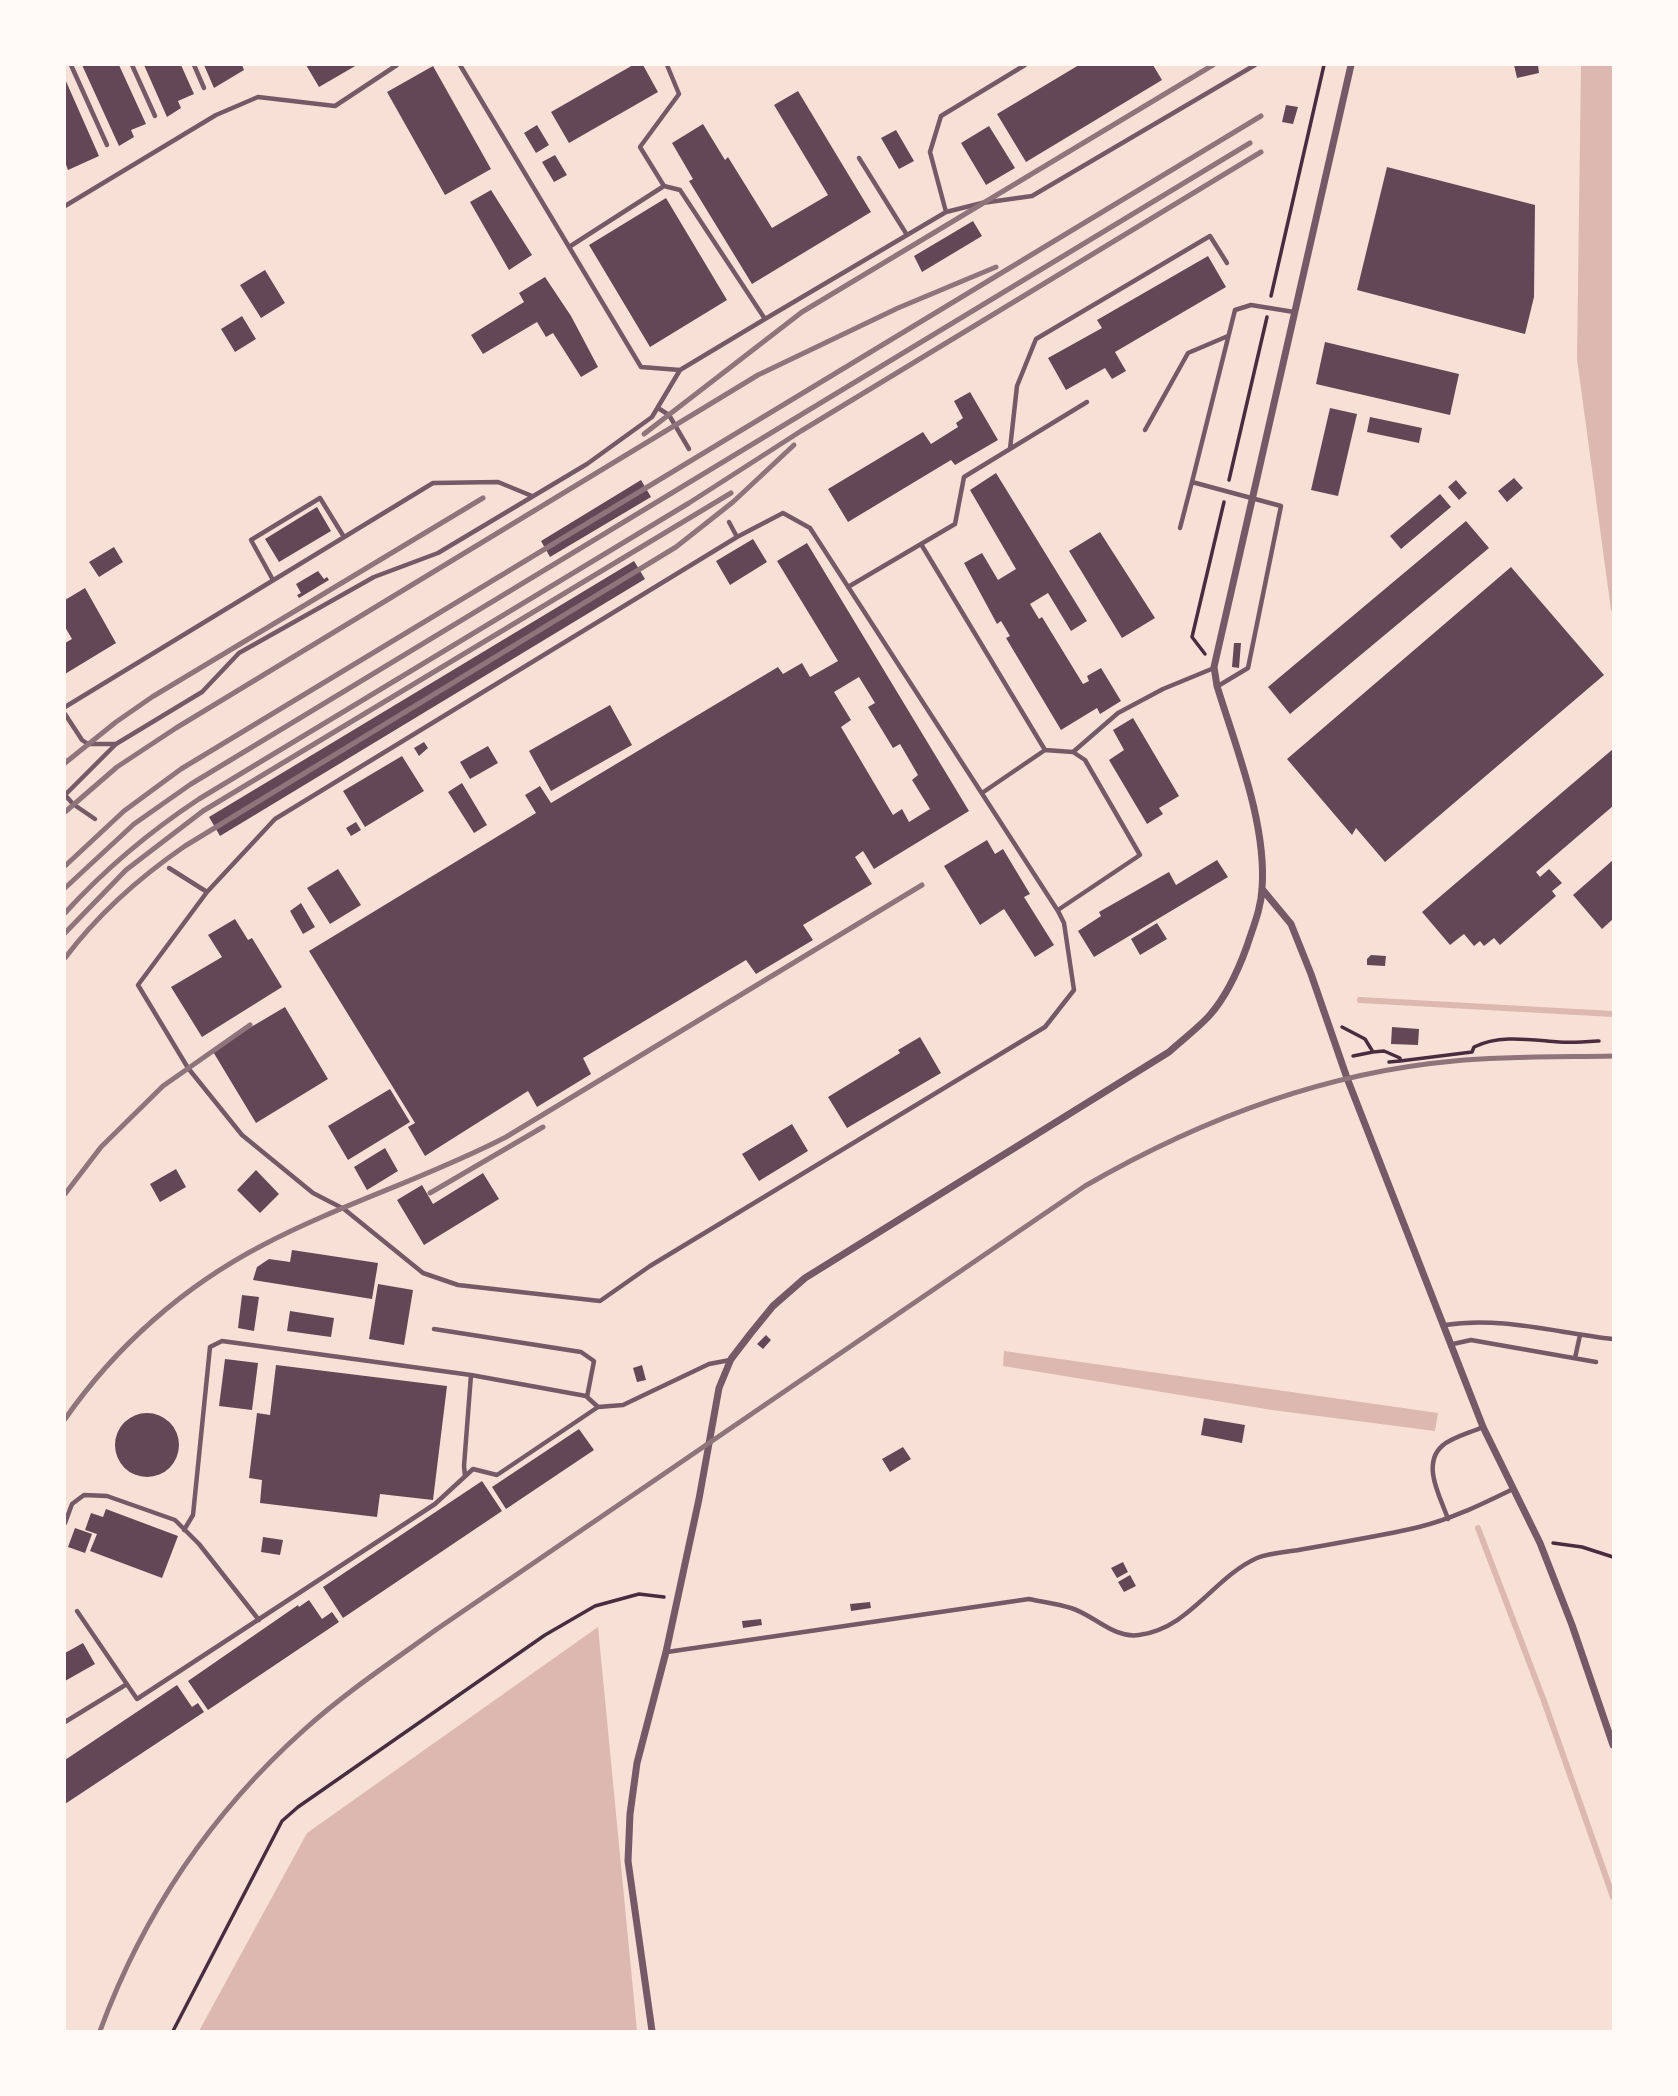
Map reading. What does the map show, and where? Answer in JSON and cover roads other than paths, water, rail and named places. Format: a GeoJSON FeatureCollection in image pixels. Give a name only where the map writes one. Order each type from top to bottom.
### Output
{"type":"FeatureCollection","features":[{"type":"Feature","properties":{"kind":"street"},"geometry":{"type":"LineString","coordinates":[[652,2031],[628,1861],[629,1814],[637,1763],[666,1652],[699,1499],[719,1388],[731,1359],[773,1306],[805,1278],[1169,1052],[1209,1017],[1229,988],[1241,962],[1259,911],[1262,857],[1258,824],[1217,686],[1214,667],[1352,65]]}},
{"type":"Feature","properties":{"kind":"street"},"geometry":{"type":"LineString","coordinates":[[1262,889],[1291,924],[1340,1059],[1483,1427],[1540,1543],[1572,1625],[1613,1745]]}},
{"type":"Feature","properties":{"kind":"lane"},"geometry":{"type":"LineString","coordinates":[[71,65],[107,145]]}},
{"type":"Feature","properties":{"kind":"lane"},"geometry":{"type":"LineString","coordinates":[[132,65],[155,116]]}},
{"type":"Feature","properties":{"kind":"lane"},"geometry":{"type":"LineString","coordinates":[[194,65],[204,88]]}},
{"type":"Feature","properties":{"kind":"lane"},"geometry":{"type":"LineString","coordinates":[[65,206],[216,115],[258,97],[335,106],[397,65]]}},
{"type":"Feature","properties":{"kind":"lane"},"geometry":{"type":"LineString","coordinates":[[460,65],[641,367],[680,370]]}},
{"type":"Feature","properties":{"kind":"lane"},"geometry":{"type":"LineString","coordinates":[[667,65],[679,94],[640,147],[664,186],[680,190],[765,319]]}},
{"type":"Feature","properties":{"kind":"lane"},"geometry":{"type":"LineString","coordinates":[[946,212],[930,152],[941,116],[1025,65]]}},
{"type":"Feature","properties":{"kind":"lane"},"geometry":{"type":"LineString","coordinates":[[95,819],[65,795],[116,744],[202,692],[239,653],[374,577],[438,553],[587,464],[652,417],[680,370],[946,212],[982,203],[1032,196],[1255,65]]}},
{"type":"Feature","properties":{"kind":"lane"},"geometry":{"type":"LineString","coordinates":[[859,158],[907,235]]}},
{"type":"Feature","properties":{"kind":"lane"},"geometry":{"type":"LineString","coordinates":[[569,247],[664,186]]}},
{"type":"Feature","properties":{"kind":"lane"},"geometry":{"type":"LineString","coordinates":[[1010,449],[1017,386],[1036,339],[1210,236],[1227,263]]}},
{"type":"Feature","properties":{"kind":"lane"},"geometry":{"type":"LineString","coordinates":[[1180,528],[1234,310],[1251,305],[1294,312]]}},
{"type":"Feature","properties":{"kind":"lane"},"geometry":{"type":"LineString","coordinates":[[1146,430],[1188,353],[1228,336]]}},
{"type":"Feature","properties":{"kind":"lane"},"geometry":{"type":"LineString","coordinates":[[848,587],[956,524],[964,477],[1087,402]]}},
{"type":"Feature","properties":{"kind":"lane"},"geometry":{"type":"LineString","coordinates":[[658,408],[669,415],[689,449]]}},
{"type":"Feature","properties":{"kind":"lane"},"geometry":{"type":"LineString","coordinates":[[65,707],[433,483],[498,482],[533,496]]}},
{"type":"Feature","properties":{"kind":"lane"},"geometry":{"type":"LineString","coordinates":[[1192,482],[1281,506],[1248,668],[1217,686]]}},
{"type":"Feature","properties":{"kind":"lane"},"geometry":{"type":"LineString","coordinates":[[272,580],[251,540],[308,505],[320,498],[344,537]]}},
{"type":"Feature","properties":{"kind":"lane"},"geometry":{"type":"LineString","coordinates":[[783,513],[810,528],[848,587],[1064,923],[1074,989],[1045,1027],[650,1266],[600,1301],[458,1284],[424,1273],[344,1209],[313,1193],[242,1135],[188,1068],[138,985],[207,892],[275,819],[737,537],[783,513]]}},
{"type":"Feature","properties":{"kind":"lane"},"geometry":{"type":"LineString","coordinates":[[729,522],[737,537]]}},
{"type":"Feature","properties":{"kind":"lane"},"geometry":{"type":"LineString","coordinates":[[921,544],[1045,750]]}},
{"type":"Feature","properties":{"kind":"lane"},"geometry":{"type":"LineString","coordinates":[[1073,752],[1118,713],[1163,689],[1214,667]]}},
{"type":"Feature","properties":{"kind":"lane"},"geometry":{"type":"LineString","coordinates":[[65,715],[82,740],[88,744],[116,744]]}},
{"type":"Feature","properties":{"kind":"lane"},"geometry":{"type":"LineString","coordinates":[[982,793],[1045,750],[1073,752],[1085,760],[1140,855],[1058,911]]}},
{"type":"Feature","properties":{"kind":"lane"},"geometry":{"type":"LineString","coordinates":[[169,868],[207,892]]}},
{"type":"Feature","properties":{"kind":"lane"},"geometry":{"type":"LineString","coordinates":[[1445,1325],[1471,1321],[1504,1323],[1613,1339]]}},
{"type":"Feature","properties":{"kind":"lane"},"geometry":{"type":"LineString","coordinates":[[434,1329],[581,1352],[594,1362],[587,1397]]}},
{"type":"Feature","properties":{"kind":"lane"},"geometry":{"type":"LineString","coordinates":[[1575,1358],[1580,1335]]}},
{"type":"Feature","properties":{"kind":"lane"},"geometry":{"type":"LineString","coordinates":[[1453,1344],[1471,1340],[1596,1362]]}},
{"type":"Feature","properties":{"kind":"lane"},"geometry":{"type":"LineString","coordinates":[[184,1530],[193,1515],[211,1347],[222,1341],[471,1375],[587,1397],[598,1407]]}},
{"type":"Feature","properties":{"kind":"lane"},"geometry":{"type":"LineString","coordinates":[[77,1611],[137,1699],[435,1504],[473,1469],[497,1475],[598,1407],[623,1405],[709,1364],[731,1359]]}},
{"type":"Feature","properties":{"kind":"lane"},"geometry":{"type":"LineString","coordinates":[[465,1476],[471,1375]]}},
{"type":"Feature","properties":{"kind":"lane"},"geometry":{"type":"LineString","coordinates":[[1448,1519],[1434,1479],[1433,1459],[1442,1446],[1483,1427]]}},
{"type":"Feature","properties":{"kind":"lane"},"geometry":{"type":"LineString","coordinates":[[666,1652],[1029,1599],[1071,1608],[1124,1635],[1137,1635],[1159,1630],[1186,1616],[1228,1576],[1259,1557],[1419,1527],[1448,1519],[1513,1489]]}},
{"type":"Feature","properties":{"kind":"lane"},"geometry":{"type":"LineString","coordinates":[[65,1523],[72,1504],[84,1495],[107,1496],[175,1520],[199,1544],[259,1620]]}},
{"type":"Feature","properties":{"kind":"lane"},"geometry":{"type":"LineString","coordinates":[[65,1722],[127,1684]]}},
{"type":"Feature","properties":{"kind":"waterway"},"geometry":{"type":"LineString","coordinates":[[1360,1000],[1613,1014]]}},
{"type":"Feature","properties":{"kind":"waterway"},"geometry":{"type":"LineString","coordinates":[[1478,1528],[1544,1701],[1613,1897]]}},
{"type":"Feature","properties":{"kind":"railway"},"geometry":{"type":"LineString","coordinates":[[644,434],[802,312],[1213,65]]}},
{"type":"Feature","properties":{"kind":"railway"},"geometry":{"type":"LineString","coordinates":[[65,866],[124,811],[181,769],[1261,116]]}},
{"type":"Feature","properties":{"kind":"railway"},"geometry":{"type":"LineString","coordinates":[[65,888],[134,824],[191,784],[1250,143]]}},
{"type":"Feature","properties":{"kind":"railway"},"geometry":{"type":"LineString","coordinates":[[65,913],[128,852],[199,799],[689,503],[801,431],[1261,152]]}},
{"type":"Feature","properties":{"kind":"railway"},"geometry":{"type":"LineString","coordinates":[[65,812],[117,767],[176,728],[758,375],[898,308],[996,267]]}},
{"type":"Feature","properties":{"kind":"railway"},"geometry":{"type":"LineString","coordinates":[[65,958],[91,926],[120,897],[185,846],[676,547],[733,502],[794,445]]}},
{"type":"Feature","properties":{"kind":"railway"},"geometry":{"type":"LineString","coordinates":[[65,933],[126,870],[203,811],[731,493]]}},
{"type":"Feature","properties":{"kind":"railway"},"geometry":{"type":"LineString","coordinates":[[65,763],[152,697],[483,498]]}},
{"type":"Feature","properties":{"kind":"railway"},"geometry":{"type":"LineString","coordinates":[[65,1419],[106,1367],[129,1343],[179,1299],[234,1261],[293,1230],[506,1137],[922,885]]}},
{"type":"Feature","properties":{"kind":"railway"},"geometry":{"type":"LineString","coordinates":[[65,1194],[101,1147],[163,1086],[250,1025]]}},
{"type":"Feature","properties":{"kind":"railway"},"geometry":{"type":"LineString","coordinates":[[100,2031],[137,1946],[184,1867],[240,1795],[271,1761],[321,1715],[437,1629],[1085,1186],[1172,1140],[1217,1121],[1309,1088],[1357,1076],[1474,1059],[1613,1056]]}},
{"type":"Feature","properties":{"kind":"railway"},"geometry":{"type":"LineString","coordinates":[[430,1193],[543,1127]]}}]}
